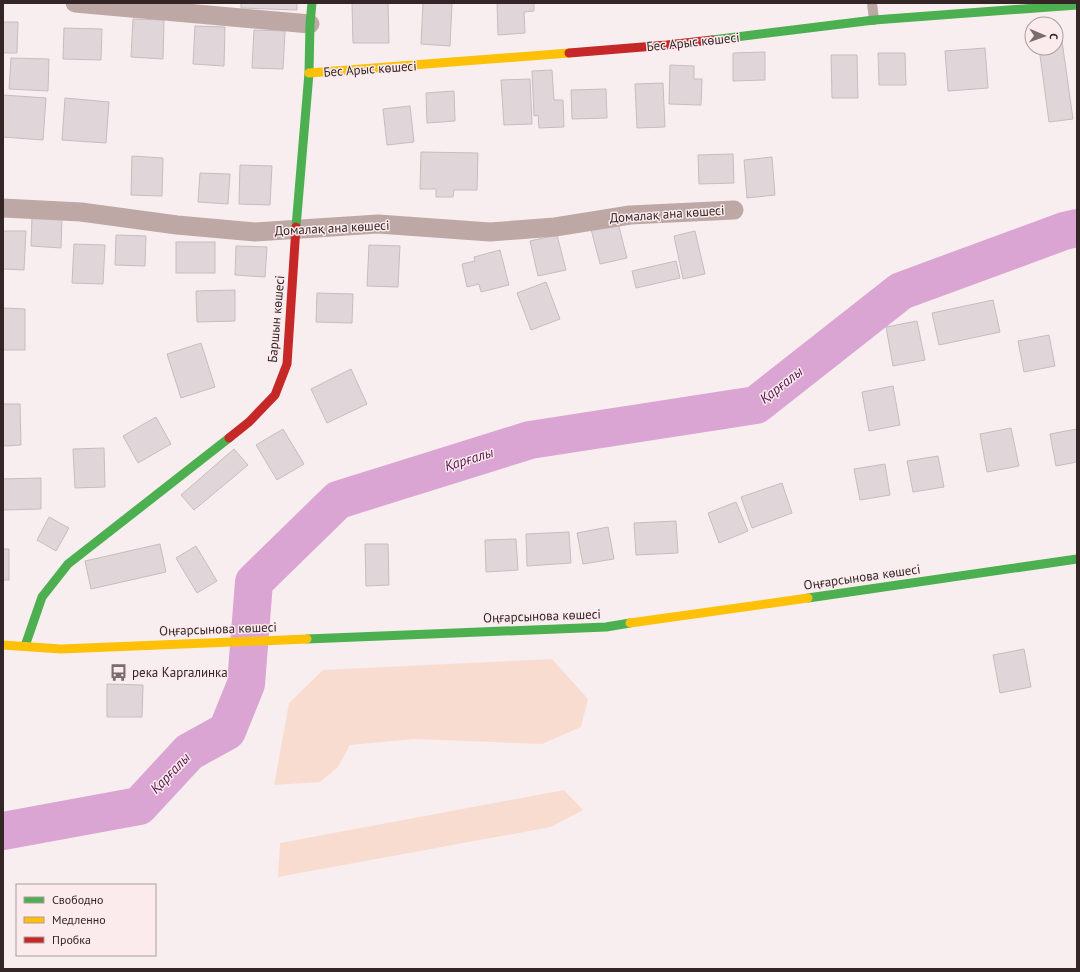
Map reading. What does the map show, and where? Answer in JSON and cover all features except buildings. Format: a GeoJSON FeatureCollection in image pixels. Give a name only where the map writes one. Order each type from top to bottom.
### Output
{"type":"FeatureCollection","features":[{"type":"Feature","properties":{"kind":"street"},"geometry":{"type":"LineString","coordinates":[[75,3],[310,24]]}},
{"type":"Feature","properties":{"kind":"street","name":"Баршын көшесі"},"geometry":{"type":"LineString","coordinates":[[25,646],[42,596],[68,564],[249,422],[275,395],[287,364],[296,229],[309,73],[312,3]]}},
{"type":"Feature","properties":{"kind":"street","name":"Бес Арыс көшесі"},"geometry":{"type":"LineString","coordinates":[[309,73],[667,45],[874,20],[1077,5]]}},
{"type":"Feature","properties":{"kind":"street","name":"Домалақ ана көшесі"},"geometry":{"type":"LineString","coordinates":[[3,208],[81,212],[177,225],[255,232],[378,224],[490,232],[555,227],[630,214],[734,210]]}},
{"type":"Feature","properties":{"kind":"street","name":"Оңғарсынова көшесі"},"geometry":{"type":"LineString","coordinates":[[3,645],[61,649],[606,627],[1077,559]]}},
{"type":"Feature","properties":{"kind":"lane"},"geometry":{"type":"LineString","coordinates":[[872,3],[874,20]]}},
{"type":"Feature","properties":{"kind":"shaded area"},"geometry":{"type":"Polygon","coordinates":[[[552,659],[588,699],[581,727],[542,744],[415,739],[350,745],[338,767],[320,782],[274,785],[289,703],[323,670],[552,659]]]}},
{"type":"Feature","properties":{"kind":"shaded area"},"geometry":{"type":"Polygon","coordinates":[[[564,790],[583,810],[551,827],[278,877],[280,843],[564,790]]]}},
{"type":"Feature","properties":{"kind":"waterway","name":"Қарғалы"},"geometry":{"type":"LineString","coordinates":[[3,831],[139,806],[189,752],[227,731],[246,684],[254,582],[338,500],[530,440],[756,405],[901,291],[1064,231],[1077,228]]}},
{"type":"Feature","properties":{"kind":"traffic: fast"},"geometry":{"type":"LineString","coordinates":[[296,227],[309,73],[312,3]]}},
{"type":"Feature","properties":{"kind":"traffic: fast"},"geometry":{"type":"LineString","coordinates":[[712,40],[874,20],[1077,5]]}},
{"type":"Feature","properties":{"kind":"traffic: fast"},"geometry":{"type":"LineString","coordinates":[[25,646],[42,597],[68,564],[229,438]]}},
{"type":"Feature","properties":{"kind":"traffic: fast"},"geometry":{"type":"LineString","coordinates":[[808,598],[1077,559]]}},
{"type":"Feature","properties":{"kind":"traffic: fast"},"geometry":{"type":"LineString","coordinates":[[307,639],[606,627],[630,623]]}},
{"type":"Feature","properties":{"kind":"traffic: slow"},"geometry":{"type":"LineString","coordinates":[[309,73],[569,53]]}},
{"type":"Feature","properties":{"kind":"traffic: slow"},"geometry":{"type":"LineString","coordinates":[[630,623],[808,598]]}},
{"type":"Feature","properties":{"kind":"traffic: slow"},"geometry":{"type":"LineString","coordinates":[[3,645],[61,649],[307,639]]}},
{"type":"Feature","properties":{"kind":"traffic: jam"},"geometry":{"type":"LineString","coordinates":[[569,53],[712,40]]}},
{"type":"Feature","properties":{"kind":"traffic: jam"},"geometry":{"type":"LineString","coordinates":[[229,438],[249,422],[275,395],[287,364],[296,227]]}},
{"type":"Feature","properties":{"kind":"place","name":"река Каргалинка"},"geometry":{"type":"Point","coordinates":[119,672]}}]}
